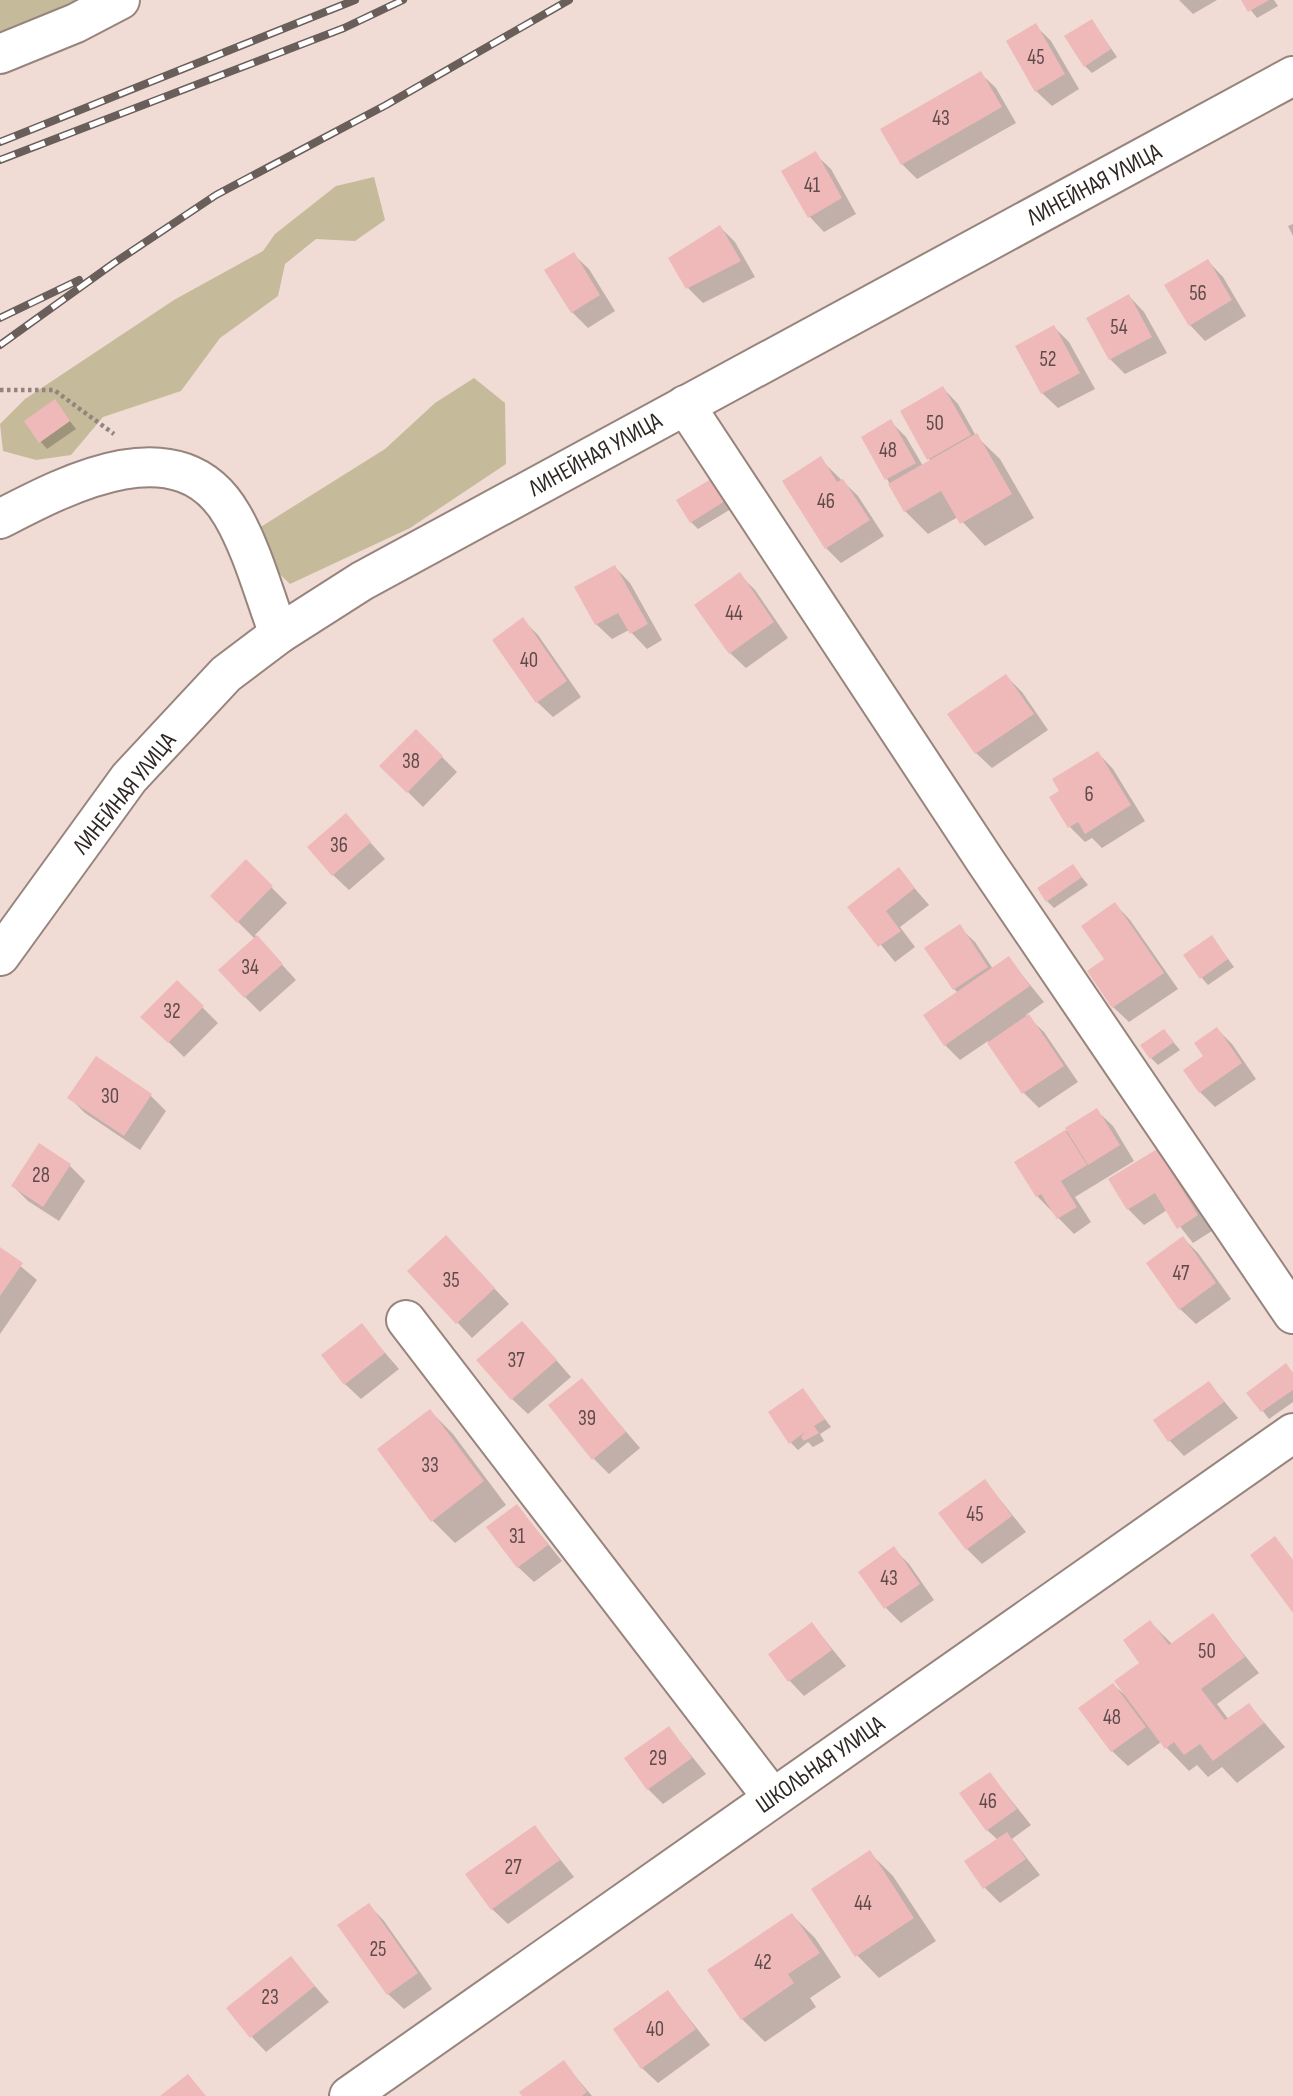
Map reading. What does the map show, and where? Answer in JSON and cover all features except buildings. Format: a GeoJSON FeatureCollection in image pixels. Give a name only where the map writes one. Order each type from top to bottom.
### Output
{"type":"FeatureCollection","features":[{"type":"Feature","properties":{"kind":"street"},"geometry":{"type":"LineString","coordinates":[[0,54],[76,23],[120,0]]}},
{"type":"Feature","properties":{"kind":"street","name":"ЛИНЕЙНАЯ УЛИЦА"},"geometry":{"type":"LineString","coordinates":[[0,956],[129,778],[226,674],[279,634],[362,581],[1293,76]]}},
{"type":"Feature","properties":{"kind":"street"},"geometry":{"type":"LineString","coordinates":[[685,405],[986,862],[1293,1314]]}},
{"type":"Feature","properties":{"kind":"street"},"geometry":{"type":"LineString","coordinates":[[0,519],[93,477],[158,466],[178,468],[201,480],[218,494],[244,540],[279,634]]}},
{"type":"Feature","properties":{"kind":"street"},"geometry":{"type":"LineString","coordinates":[[406,1320],[772,1797]]}},
{"type":"Feature","properties":{"kind":"street","name":"ШКОЛЬНАЯ УЛИЦА"},"geometry":{"type":"LineString","coordinates":[[349,2096],[1293,1433]]}},
{"type":"Feature","properties":{"kind":"path"},"geometry":{"type":"LineString","coordinates":[[0,390],[54,390],[158,466]]}},
{"type":"Feature","properties":{"kind":"shaded area"},"geometry":{"type":"Polygon","coordinates":[[[0,0],[89,0],[0,34],[0,0]]]}},
{"type":"Feature","properties":{"kind":"shaded area"},"geometry":{"type":"Polygon","coordinates":[[[374,177],[385,220],[355,241],[316,239],[285,264],[278,296],[220,338],[181,391],[103,417],[71,455],[36,460],[3,451],[0,424],[25,399],[174,300],[263,251],[275,234],[336,186],[374,177]]]}},
{"type":"Feature","properties":{"kind":"shaded area"},"geometry":{"type":"Polygon","coordinates":[[[474,378],[505,403],[506,464],[410,528],[290,584],[264,559],[259,528],[385,449],[435,403],[474,378]]]}},
{"type":"Feature","properties":{"kind":"railway"},"geometry":{"type":"LineString","coordinates":[[0,142],[355,0]]}},
{"type":"Feature","properties":{"kind":"railway"},"geometry":{"type":"LineString","coordinates":[[0,160],[344,28],[403,0]]}},
{"type":"Feature","properties":{"kind":"railway"},"geometry":{"type":"LineString","coordinates":[[0,345],[114,263],[216,195],[386,105],[569,0]]}},
{"type":"Feature","properties":{"kind":"railway"},"geometry":{"type":"LineString","coordinates":[[0,318],[79,280]]}}]}
